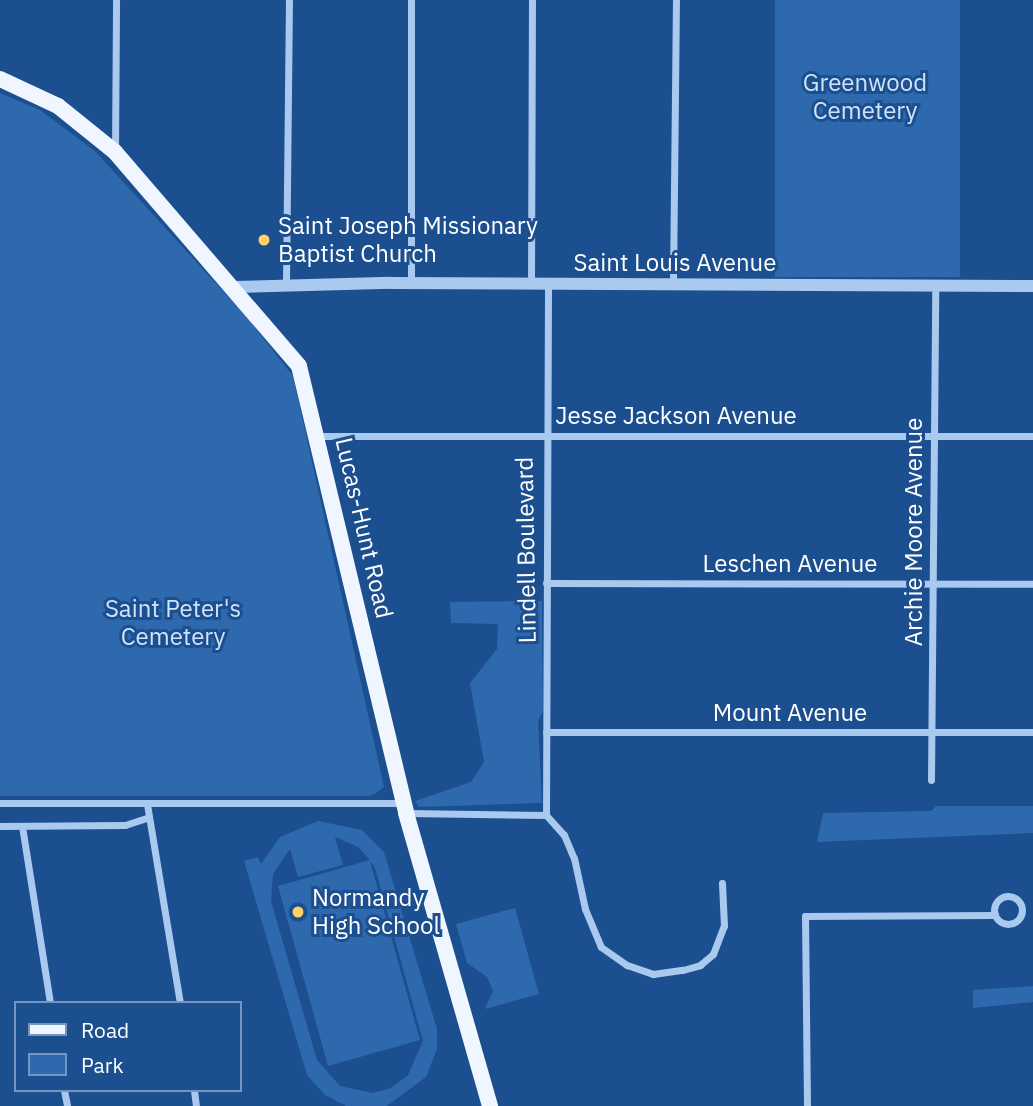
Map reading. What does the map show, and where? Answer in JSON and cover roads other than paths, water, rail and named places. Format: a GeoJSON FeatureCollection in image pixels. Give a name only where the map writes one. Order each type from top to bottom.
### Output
{"type":"FeatureCollection","features":[{"type":"Feature","properties":{"kind":"main road","name":"Lucas-Hunt Road"},"geometry":{"type":"LineString","coordinates":[[0,79],[58,106],[116,152],[299,366],[319,436],[405,808],[488,1104]]}},
{"type":"Feature","properties":{"kind":"street"},"geometry":{"type":"LineString","coordinates":[[116,152],[117,0]]}},
{"type":"Feature","properties":{"kind":"street"},"geometry":{"type":"LineString","coordinates":[[286,284],[289,0]]}},
{"type":"Feature","properties":{"kind":"street"},"geometry":{"type":"LineString","coordinates":[[411,0],[411,283]]}},
{"type":"Feature","properties":{"kind":"street"},"geometry":{"type":"LineString","coordinates":[[531,284],[532,0]]}},
{"type":"Feature","properties":{"kind":"street"},"geometry":{"type":"LineString","coordinates":[[673,284],[676,0]]}},
{"type":"Feature","properties":{"kind":"street","name":"Saint Louis Avenue"},"geometry":{"type":"LineString","coordinates":[[233,287],[411,283],[1033,286]]}},
{"type":"Feature","properties":{"kind":"street","name":"Lindell Boulevard"},"geometry":{"type":"LineString","coordinates":[[547,815],[544,435],[548,284]]}},
{"type":"Feature","properties":{"kind":"street","name":"Archie Moore Avenue"},"geometry":{"type":"LineString","coordinates":[[931,780],[935,284]]}},
{"type":"Feature","properties":{"kind":"street","name":"Jesse Jackson Avenue"},"geometry":{"type":"LineString","coordinates":[[319,436],[1033,436]]}},
{"type":"Feature","properties":{"kind":"street","name":"Leschen Avenue"},"geometry":{"type":"LineString","coordinates":[[546,583],[1033,584]]}},
{"type":"Feature","properties":{"kind":"street","name":"Mount Avenue"},"geometry":{"type":"LineString","coordinates":[[547,732],[1033,732]]}},
{"type":"Feature","properties":{"kind":"street"},"geometry":{"type":"LineString","coordinates":[[0,803],[405,808],[547,815],[564,835],[574,858],[593,930],[616,961],[653,974],[700,965],[721,942],[722,883]]}},
{"type":"Feature","properties":{"kind":"street"},"geometry":{"type":"LineString","coordinates":[[147,804],[180,1001]]}},
{"type":"Feature","properties":{"kind":"street"},"geometry":{"type":"LineString","coordinates":[[0,826],[125,825],[149,817]]}},
{"type":"Feature","properties":{"kind":"street"},"geometry":{"type":"LineString","coordinates":[[22,826],[50,1001]]}},
{"type":"Feature","properties":{"kind":"street"},"geometry":{"type":"LineString","coordinates":[[807,1106],[805,916],[995,915]]}},
{"type":"Feature","properties":{"kind":"place","name":"Saint Joseph Missionary Baptist Church"},"geometry":{"type":"Point","coordinates":[264,240]}},
{"type":"Feature","properties":{"kind":"place","name":"Normandy High School"},"geometry":{"type":"Point","coordinates":[298,912]}},
{"type":"Feature","properties":{"kind":"park label","name":"Greenwood Cemetery"},"geometry":{"type":"Point","coordinates":[865,97]}},
{"type":"Feature","properties":{"kind":"park label","name":"Saint Peter's Cemetery"},"geometry":{"type":"Point","coordinates":[173,623]}}]}
